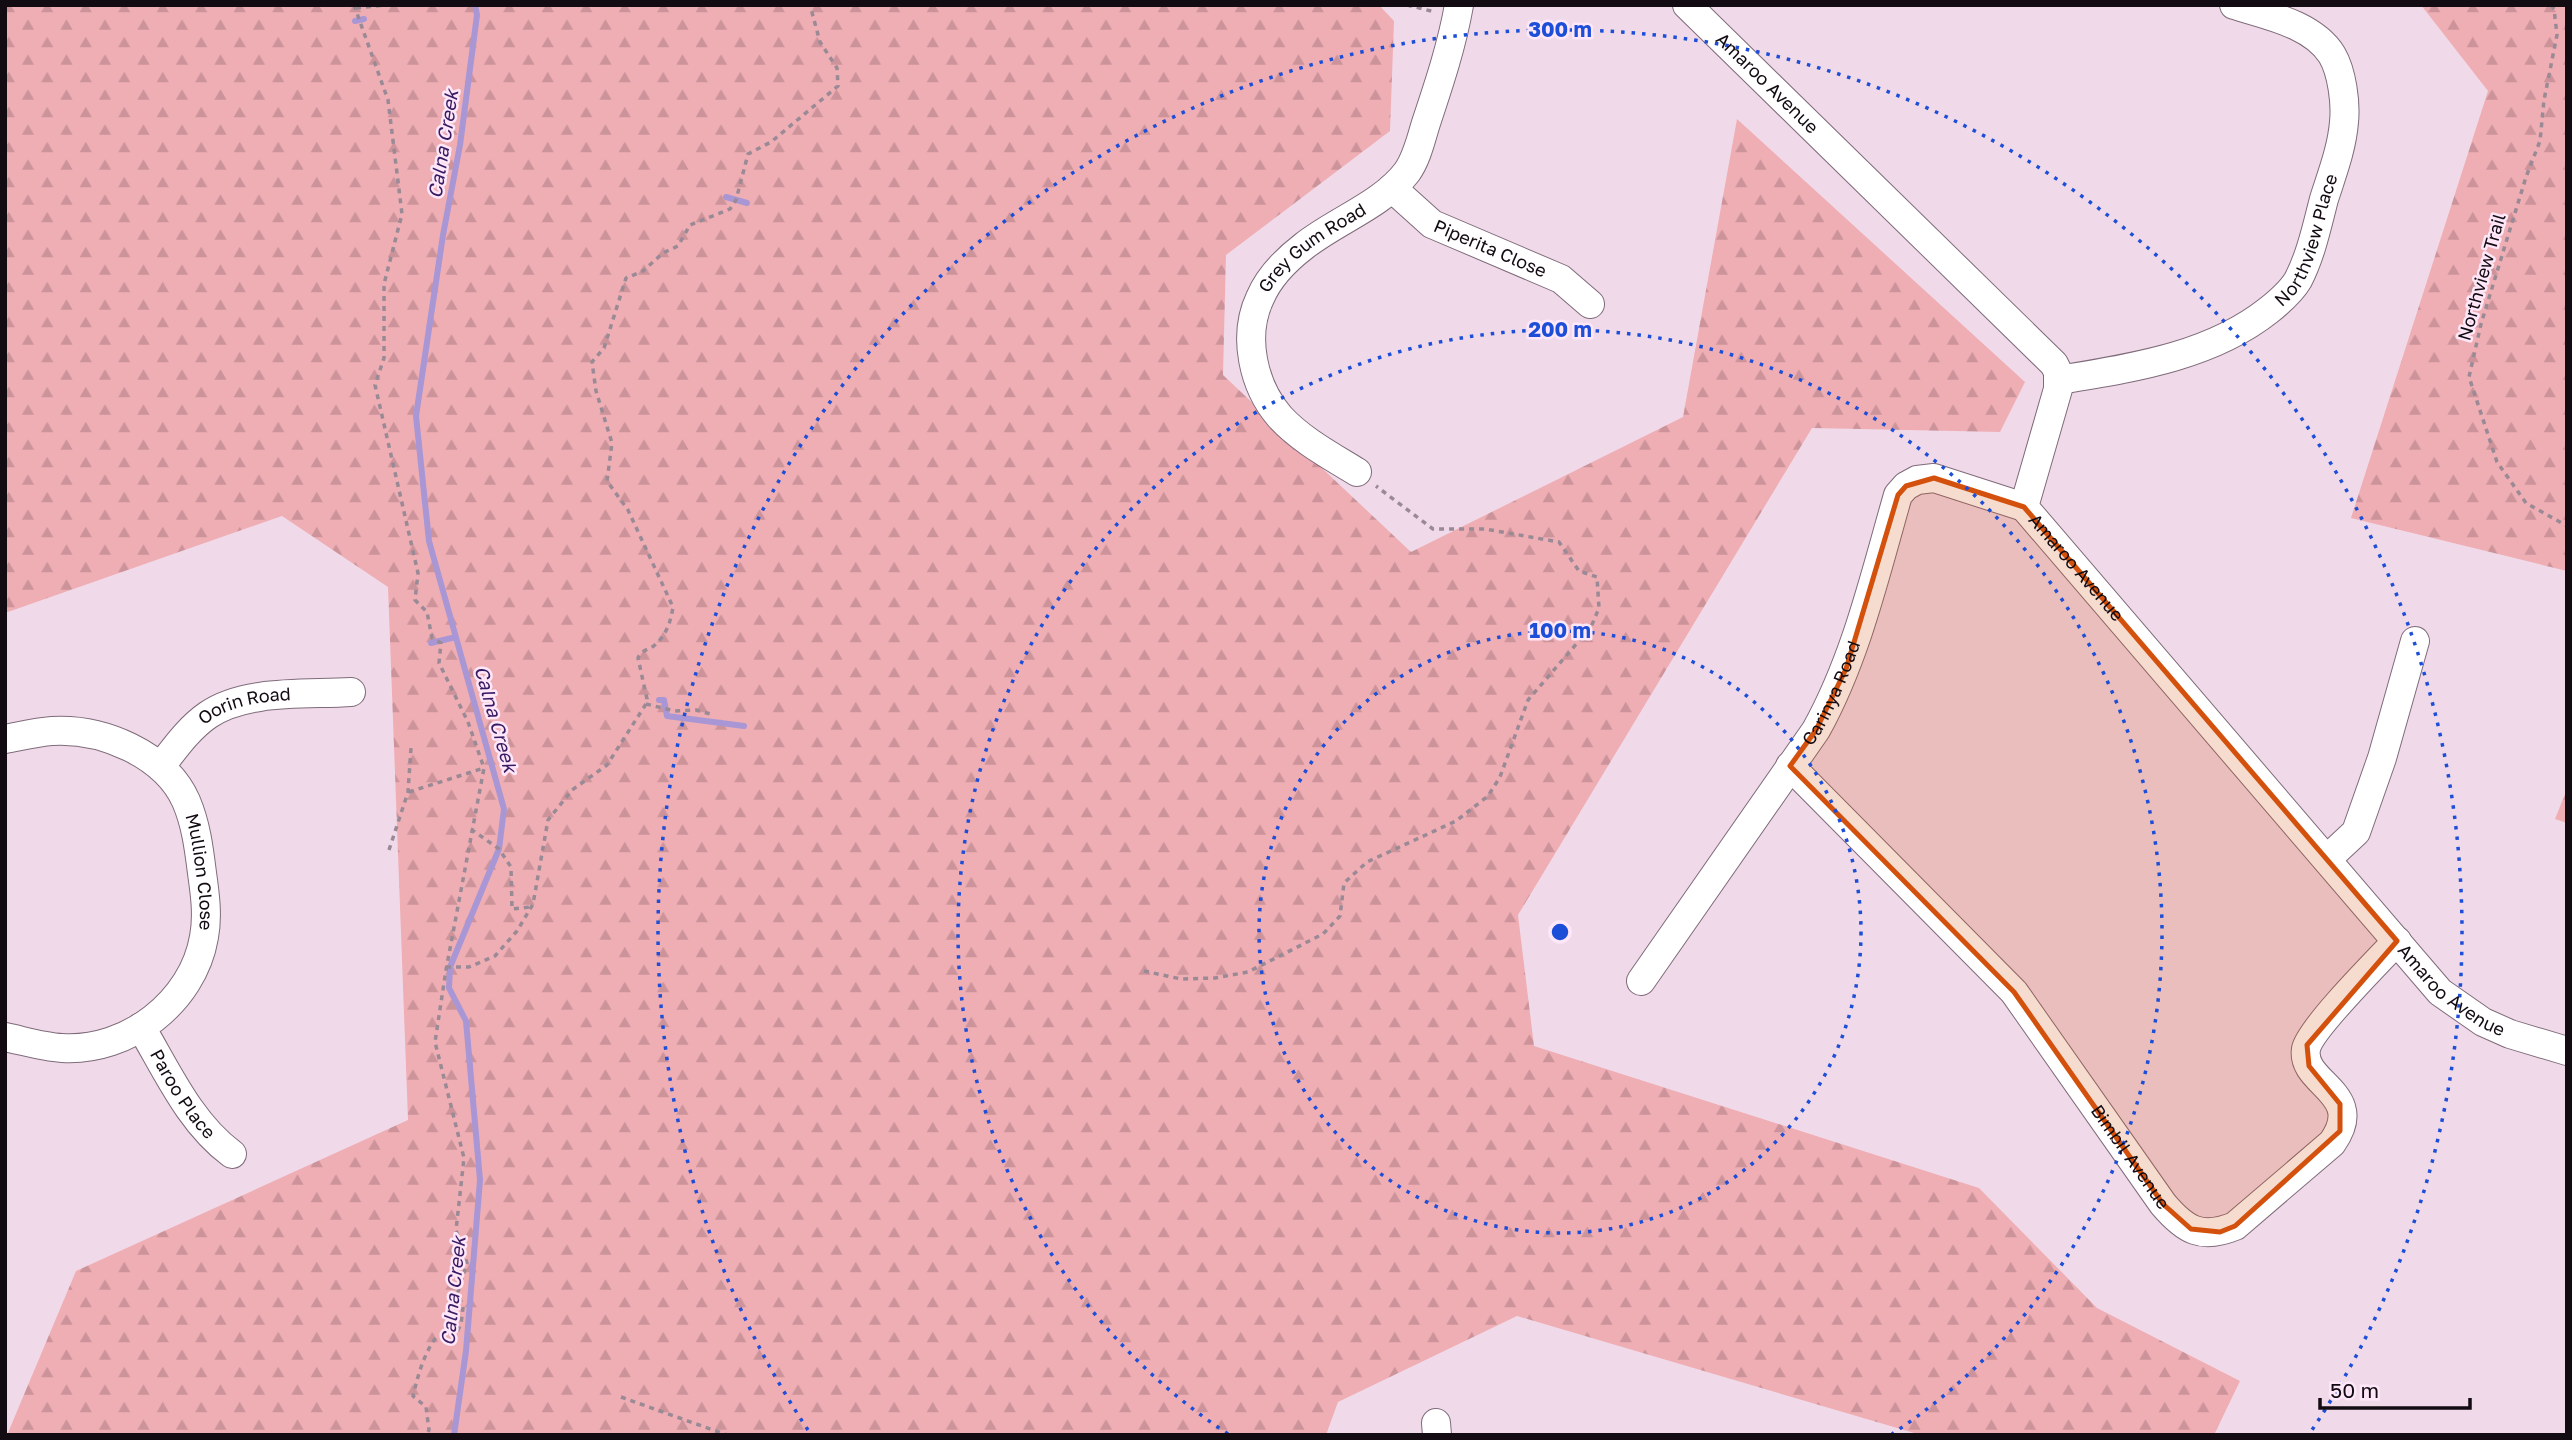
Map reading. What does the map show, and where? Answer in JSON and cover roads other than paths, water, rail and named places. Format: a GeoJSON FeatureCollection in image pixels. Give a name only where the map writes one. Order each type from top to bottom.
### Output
{"type":"FeatureCollection","features":[{"type":"Feature","properties":{"kind":"street","name":"Grey Gum Road"},"geometry":{"type":"LineString","coordinates":[[1357,472],[1306,439],[1282,418],[1266,399],[1254,363],[1251,342],[1253,323],[1260,296],[1275,274],[1289,260],[1305,245],[1392,188],[1408,170],[1440,82],[1459,5]]}},
{"type":"Feature","properties":{"kind":"street","name":"Amaroo Avenue"},"geometry":{"type":"LineString","coordinates":[[1687,5],[2054,364],[2059,372],[2056,398],[2024,507],[2440,992],[2483,1022],[2510,1034],[2567,1051]]}},
{"type":"Feature","properties":{"kind":"street","name":"Northview Place"},"geometry":{"type":"LineString","coordinates":[[2059,380],[2144,364],[2190,352],[2224,338],[2251,324],[2278,303],[2296,283],[2306,264],[2345,120],[2338,73],[2333,56],[2321,42],[2283,20],[2234,5]]}},
{"type":"Feature","properties":{"kind":"street","name":"Piperita Close"},"geometry":{"type":"LineString","coordinates":[[1392,188],[1432,224],[1561,279],[1590,304]]}},
{"type":"Feature","properties":{"kind":"street","name":"Carinya Road"},"geometry":{"type":"LineString","coordinates":[[1641,981],[1815,730],[1846,668],[1898,495],[1906,486],[1917,480],[1934,478],[2024,507]]}},
{"type":"Feature","properties":{"kind":"street"},"geometry":{"type":"LineString","coordinates":[[2327,859],[2350,840],[2360,822],[2382,758],[2415,641]]}},
{"type":"Feature","properties":{"kind":"street","name":"Oorin Road"},"geometry":{"type":"LineString","coordinates":[[161,766],[194,726],[224,706],[258,697],[351,692]]}},
{"type":"Feature","properties":{"kind":"street","name":"Mullion Close"},"geometry":{"type":"LineString","coordinates":[[5,738],[52,731],[79,733],[132,748],[161,766],[186,799],[193,821],[205,895],[206,919],[204,939],[188,980],[161,1014],[141,1027],[113,1041],[79,1048],[44,1046],[5,1037]]}},
{"type":"Feature","properties":{"kind":"street","name":"Bimbil Avenue"},"geometry":{"type":"LineString","coordinates":[[1790,766],[2014,992],[2164,1204],[2179,1223],[2191,1229],[2220,1232],[2235,1226],[2332,1143],[2340,1131],[2343,1119],[2340,1104],[2309,1066],[2306,1060],[2307,1045],[2322,1024],[2397,941]]}},
{"type":"Feature","properties":{"kind":"street","name":"Paroo Place"},"geometry":{"type":"LineString","coordinates":[[141,1027],[197,1121],[213,1140],[232,1154]]}},
{"type":"Feature","properties":{"kind":"waterway","name":"Calna Creek"},"geometry":{"type":"LineString","coordinates":[[454,1435],[466,1351],[480,1180],[466,1021],[449,988],[450,967],[499,849],[504,809],[429,541],[416,416],[443,235],[460,145],[477,15],[475,5]]}},
{"type":"Feature","properties":{"kind":"waterway"},"geometry":{"type":"LineString","coordinates":[[355,21],[364,19]]}},
{"type":"Feature","properties":{"kind":"waterway"},"geometry":{"type":"LineString","coordinates":[[726,197],[747,203]]}},
{"type":"Feature","properties":{"kind":"waterway"},"geometry":{"type":"LineString","coordinates":[[431,643],[456,637]]}},
{"type":"Feature","properties":{"kind":"waterway"},"geometry":{"type":"LineString","coordinates":[[659,700],[664,700],[667,716],[744,726]]}}]}
